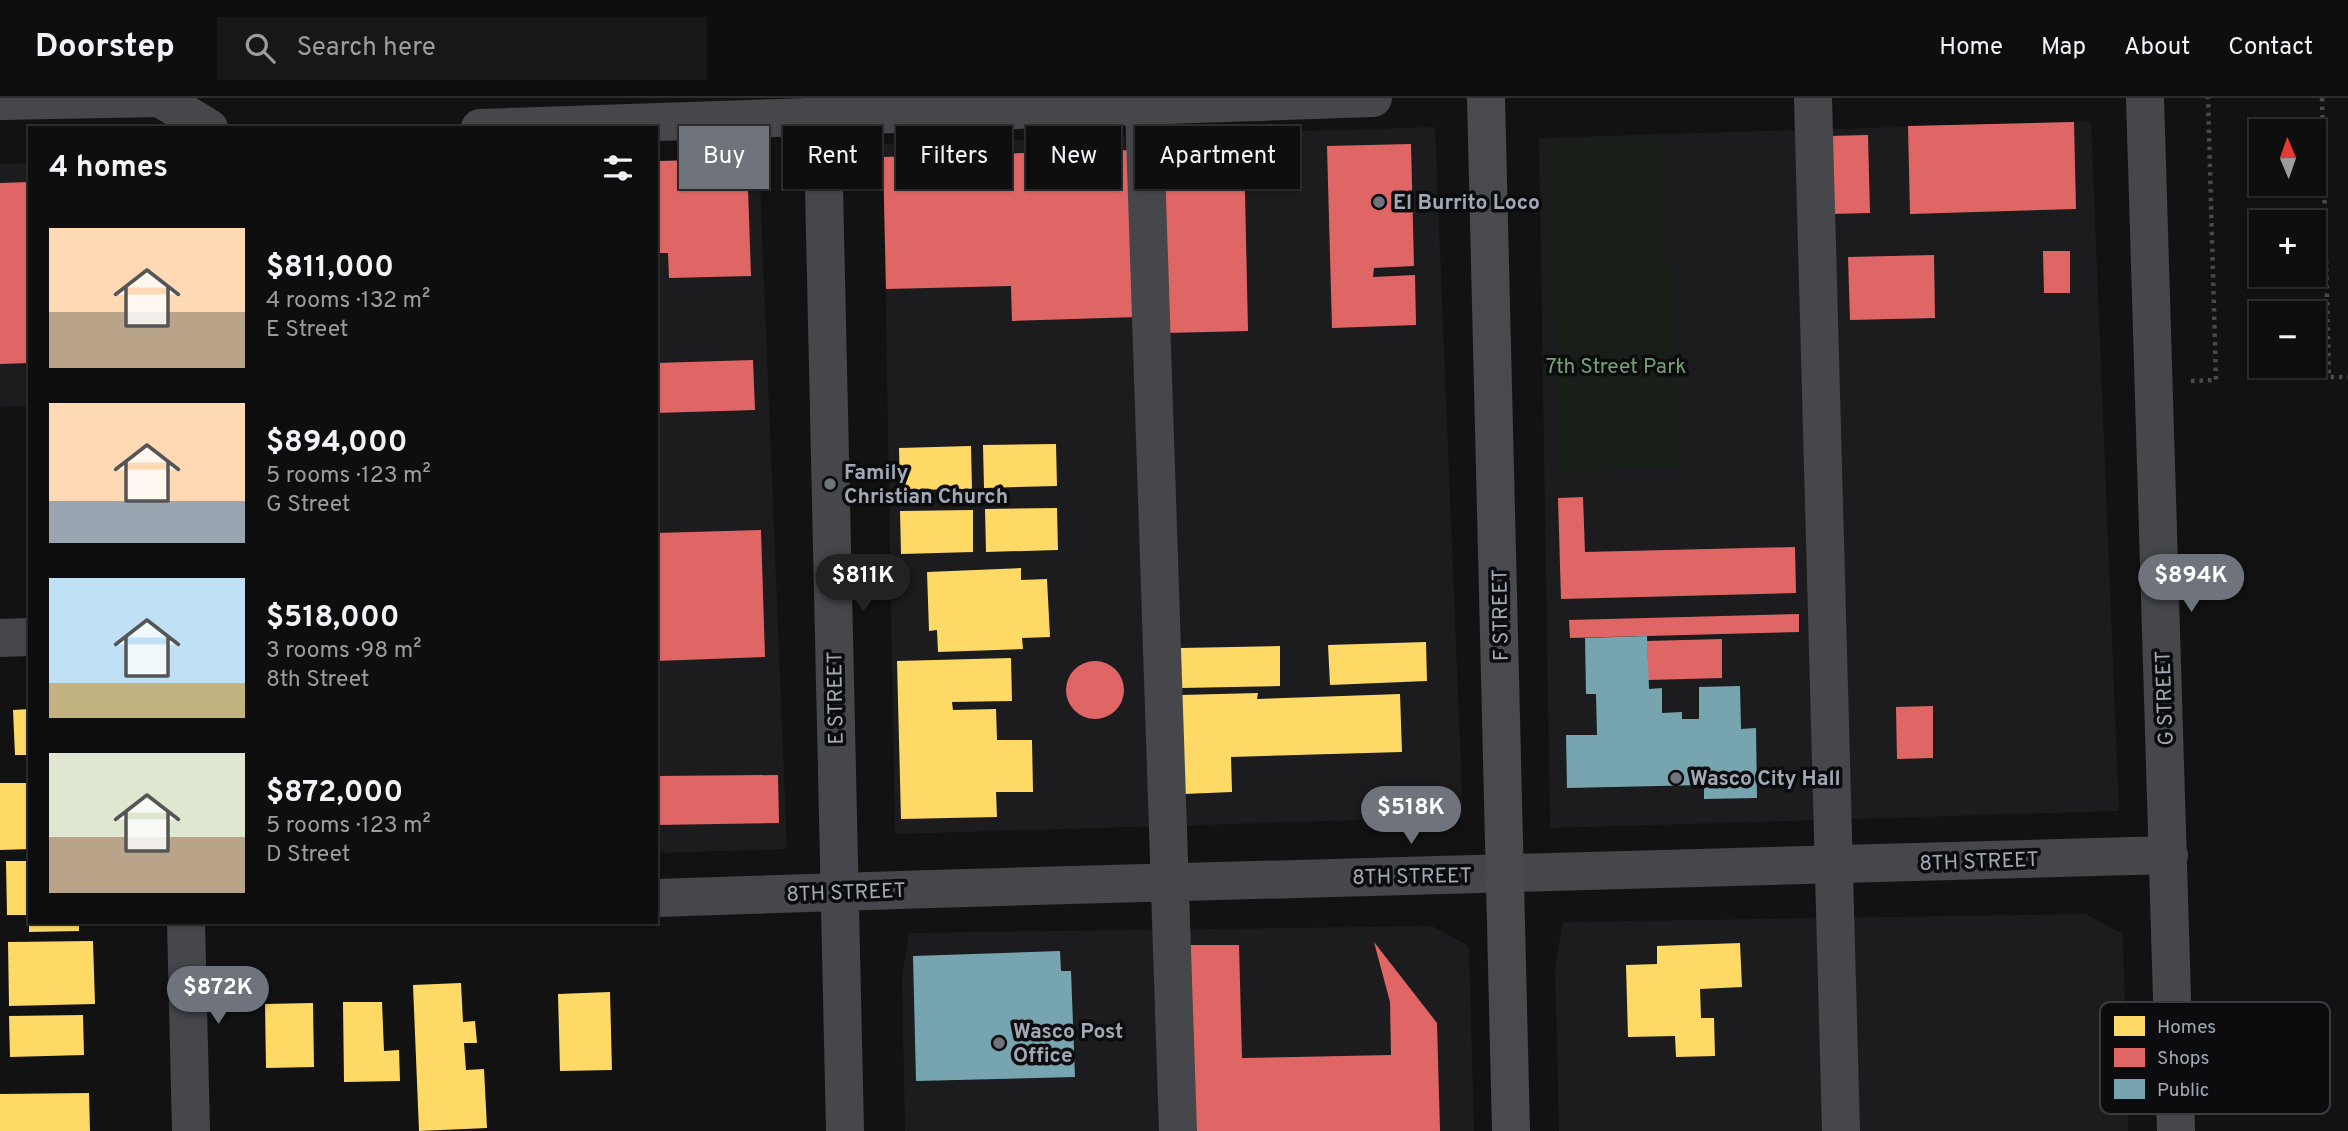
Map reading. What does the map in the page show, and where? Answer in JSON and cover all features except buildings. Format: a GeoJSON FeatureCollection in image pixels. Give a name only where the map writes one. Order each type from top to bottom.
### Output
{"type":"FeatureCollection","features":[{"type":"Feature","properties":{"kind":"main road","name":"F STREET"},"geometry":{"type":"LineString","coordinates":[[1486,98],[1511,1131]]}},
{"type":"Feature","properties":{"kind":"street"},"geometry":{"type":"LineString","coordinates":[[162,98],[162,126]]}},
{"type":"Feature","properties":{"kind":"street"},"geometry":{"type":"LineString","coordinates":[[0,101],[162,98],[206,126]]}},
{"type":"Feature","properties":{"kind":"street"},"geometry":{"type":"LineString","coordinates":[[513,126],[822,107],[1144,107],[1373,98]]}},
{"type":"Feature","properties":{"kind":"street"},"geometry":{"type":"LineString","coordinates":[[1813,98],[1842,1131]]}},
{"type":"Feature","properties":{"kind":"street","name":"G STREET"},"geometry":{"type":"LineString","coordinates":[[2145,98],[2173,1002]]}},
{"type":"Feature","properties":{"kind":"street","name":"E STREET"},"geometry":{"type":"LineString","coordinates":[[822,107],[845,1131]]}},
{"type":"Feature","properties":{"kind":"street"},"geometry":{"type":"LineString","coordinates":[[1144,107],[1178,1131]]}},
{"type":"Feature","properties":{"kind":"street"},"geometry":{"type":"LineString","coordinates":[[0,638],[28,637]]}},
{"type":"Feature","properties":{"kind":"street","name":"8TH STREET"},"geometry":{"type":"LineString","coordinates":[[658,898],[1171,881],[2169,856]]}},
{"type":"Feature","properties":{"kind":"street"},"geometry":{"type":"LineString","coordinates":[[186,924],[191,1131]]}},
{"type":"Feature","properties":{"kind":"path"},"geometry":{"type":"LineString","coordinates":[[2153,382],[2216,380],[2208,98]]}},
{"type":"Feature","properties":{"kind":"path"},"geometry":{"type":"LineString","coordinates":[[2322,98],[2329,377],[2348,377]]}},
{"type":"Feature","properties":{"kind":"shaded area"},"geometry":{"type":"Polygon","coordinates":[[[2091,121],[2119,811],[1550,828],[1539,138],[2091,121]]]}},
{"type":"Feature","properties":{"kind":"shaded area"},"geometry":{"type":"Polygon","coordinates":[[[1435,127],[1463,817],[895,834],[883,144],[896,144],[896,189],[1012,189],[1012,140],[1026,140],[1026,189],[1121,189],[1121,137],[1135,136],[1135,189],[1300,189],[1300,131],[1435,127]]]}},
{"type":"Feature","properties":{"kind":"shaded area"},"geometry":{"type":"Polygon","coordinates":[[[658,161],[679,161],[679,189],[760,189],[787,849],[658,853],[658,161]]]}},
{"type":"Feature","properties":{"kind":"shaded area"},"geometry":{"type":"Polygon","coordinates":[[[28,163],[28,406],[0,407],[0,164],[28,163]]]}},
{"type":"Feature","properties":{"kind":"shaded area"},"geometry":{"type":"Polygon","coordinates":[[[2086,914],[2123,934],[2125,1002],[2100,1002],[2100,1114],[2128,1114],[2128,1131],[1559,1131],[1555,967],[1563,922],[2086,914]]]}},
{"type":"Feature","properties":{"kind":"shaded area"},"geometry":{"type":"Polygon","coordinates":[[[1432,926],[1469,946],[1474,1131],[905,1131],[902,978],[909,933],[1432,926]]]}},
{"type":"Feature","properties":{"kind":"green space","name":"7th Street Park"},"geometry":{"type":"Polygon","coordinates":[[[1661,140],[1665,263],[1674,263],[1679,468],[1559,472],[1550,143],[1661,140]]]}},
{"type":"Feature","properties":{"kind":"place","name":"El Burrito Loco"},"geometry":{"type":"Point","coordinates":[1379,202]}},
{"type":"Feature","properties":{"kind":"place","name":"Family Christian Church"},"geometry":{"type":"Point","coordinates":[830,484]}},
{"type":"Feature","properties":{"kind":"place","name":"Wasco City Hall"},"geometry":{"type":"Point","coordinates":[1676,778]}},
{"type":"Feature","properties":{"kind":"place","name":"Wasco Post Office"},"geometry":{"type":"Point","coordinates":[999,1043]}}]}
